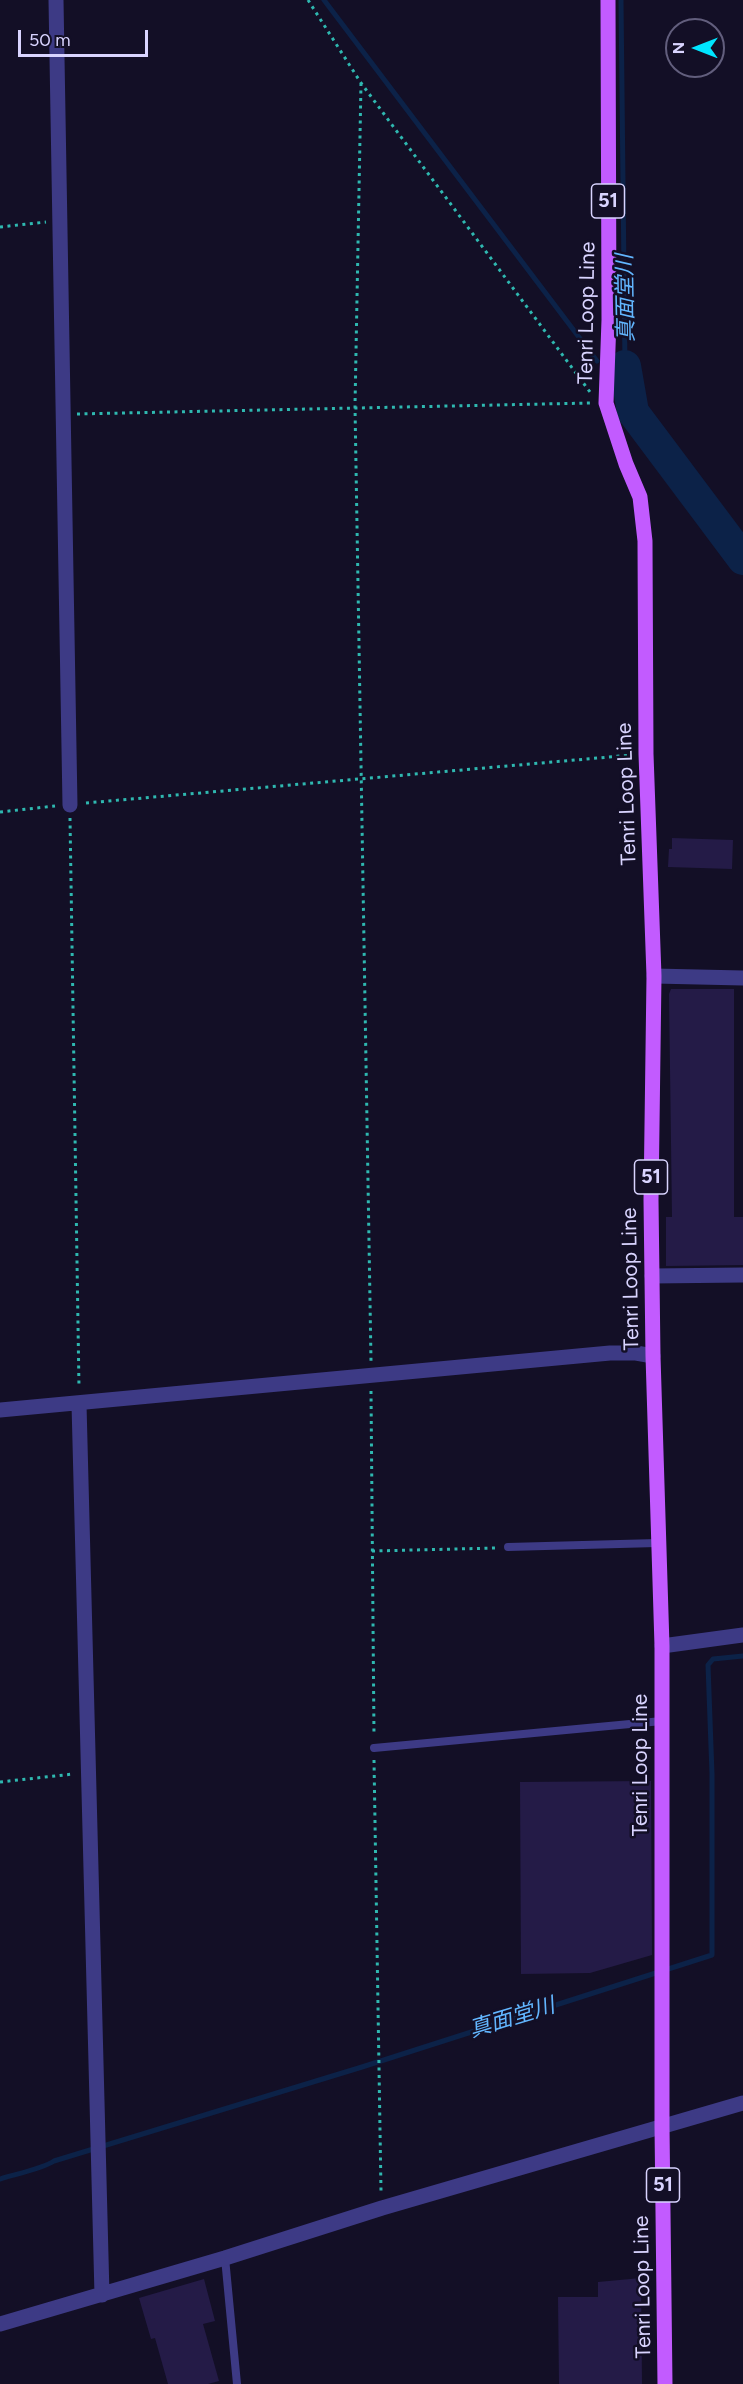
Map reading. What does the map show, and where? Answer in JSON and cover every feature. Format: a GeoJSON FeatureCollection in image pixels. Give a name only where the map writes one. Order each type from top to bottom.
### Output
{"type":"FeatureCollection","features":[{"type":"Feature","properties":{"kind":"main road","name":"Tenri Loop Line"},"geometry":{"type":"LineString","coordinates":[[608,0],[609,320],[602,403],[640,497],[645,541],[646,754],[654,976],[653,1356],[657,1543],[662,1646],[662,2126],[665,2384]]}},
{"type":"Feature","properties":{"kind":"street"},"geometry":{"type":"LineString","coordinates":[[56,0],[70,805]]}},
{"type":"Feature","properties":{"kind":"street"},"geometry":{"type":"LineString","coordinates":[[654,976],[743,978]]}},
{"type":"Feature","properties":{"kind":"street"},"geometry":{"type":"LineString","coordinates":[[652,1276],[743,1275]]}},
{"type":"Feature","properties":{"kind":"street"},"geometry":{"type":"LineString","coordinates":[[0,1410],[610,1353],[636,1353],[653,1356]]}},
{"type":"Feature","properties":{"kind":"street"},"geometry":{"type":"LineString","coordinates":[[80,1404],[102,2295]]}},
{"type":"Feature","properties":{"kind":"street"},"geometry":{"type":"LineString","coordinates":[[662,1646],[743,1635]]}},
{"type":"Feature","properties":{"kind":"street"},"geometry":{"type":"LineString","coordinates":[[0,2324],[225,2258],[382,2208],[743,2103]]}},
{"type":"Feature","properties":{"kind":"lane"},"geometry":{"type":"LineString","coordinates":[[508,1547],[657,1543]]}},
{"type":"Feature","properties":{"kind":"lane"},"geometry":{"type":"LineString","coordinates":[[374,1748],[662,1721]]}},
{"type":"Feature","properties":{"kind":"lane"},"geometry":{"type":"LineString","coordinates":[[225,2258],[237,2384]]}},
{"type":"Feature","properties":{"kind":"path"},"geometry":{"type":"LineString","coordinates":[[308,0],[361,82],[602,403]]}},
{"type":"Feature","properties":{"kind":"path"},"geometry":{"type":"LineString","coordinates":[[361,82],[355,406],[382,2208]]}},
{"type":"Feature","properties":{"kind":"path"},"geometry":{"type":"LineString","coordinates":[[0,227],[59,220]]}},
{"type":"Feature","properties":{"kind":"path"},"geometry":{"type":"LineString","coordinates":[[64,415],[355,406],[602,403]]}},
{"type":"Feature","properties":{"kind":"path"},"geometry":{"type":"LineString","coordinates":[[0,812],[646,754]]}},
{"type":"Feature","properties":{"kind":"path"},"geometry":{"type":"LineString","coordinates":[[70,805],[80,1404]]}},
{"type":"Feature","properties":{"kind":"path"},"geometry":{"type":"LineString","coordinates":[[371,1551],[508,1547]]}},
{"type":"Feature","properties":{"kind":"path"},"geometry":{"type":"LineString","coordinates":[[0,1782],[89,1772]]}},
{"type":"Feature","properties":{"kind":"building"},"geometry":{"type":"Polygon","coordinates":[[[672,838],[733,840],[732,869],[668,867],[672,838]]]}},
{"type":"Feature","properties":{"kind":"building"},"geometry":{"type":"Polygon","coordinates":[[[671,989],[734,989],[734,1217],[743,1217],[743,1265],[666,1266],[666,1217],[672,1217],[669,994],[671,989]]]}},
{"type":"Feature","properties":{"kind":"building"},"geometry":{"type":"Polygon","coordinates":[[[651,1781],[652,1955],[590,1973],[521,1974],[520,1782],[651,1781]]]}},
{"type":"Feature","properties":{"kind":"building"},"geometry":{"type":"Polygon","coordinates":[[[641,2278],[642,2384],[559,2384],[558,2297],[598,2297],[598,2282],[641,2278]]]}},
{"type":"Feature","properties":{"kind":"building"},"geometry":{"type":"Polygon","coordinates":[[[204,2279],[215,2321],[203,2324],[219,2381],[208,2384],[168,2384],[155,2338],[151,2339],[139,2298],[204,2279]]]}},
{"type":"Feature","properties":{"kind":"waterway"},"geometry":{"type":"LineString","coordinates":[[324,0],[597,361]]}},
{"type":"Feature","properties":{"kind":"waterway","name":"真面堂川"},"geometry":{"type":"LineString","coordinates":[[621,0],[625,366]]}},
{"type":"Feature","properties":{"kind":"waterway","name":"真面堂川"},"geometry":{"type":"LineString","coordinates":[[625,366],[633,412],[743,559]]}},
{"type":"Feature","properties":{"kind":"waterway","name":"真面堂川"},"geometry":{"type":"LineString","coordinates":[[0,2179],[362,2067],[712,1955],[712,1774],[708,1665],[713,1659],[743,1656]]}}]}
